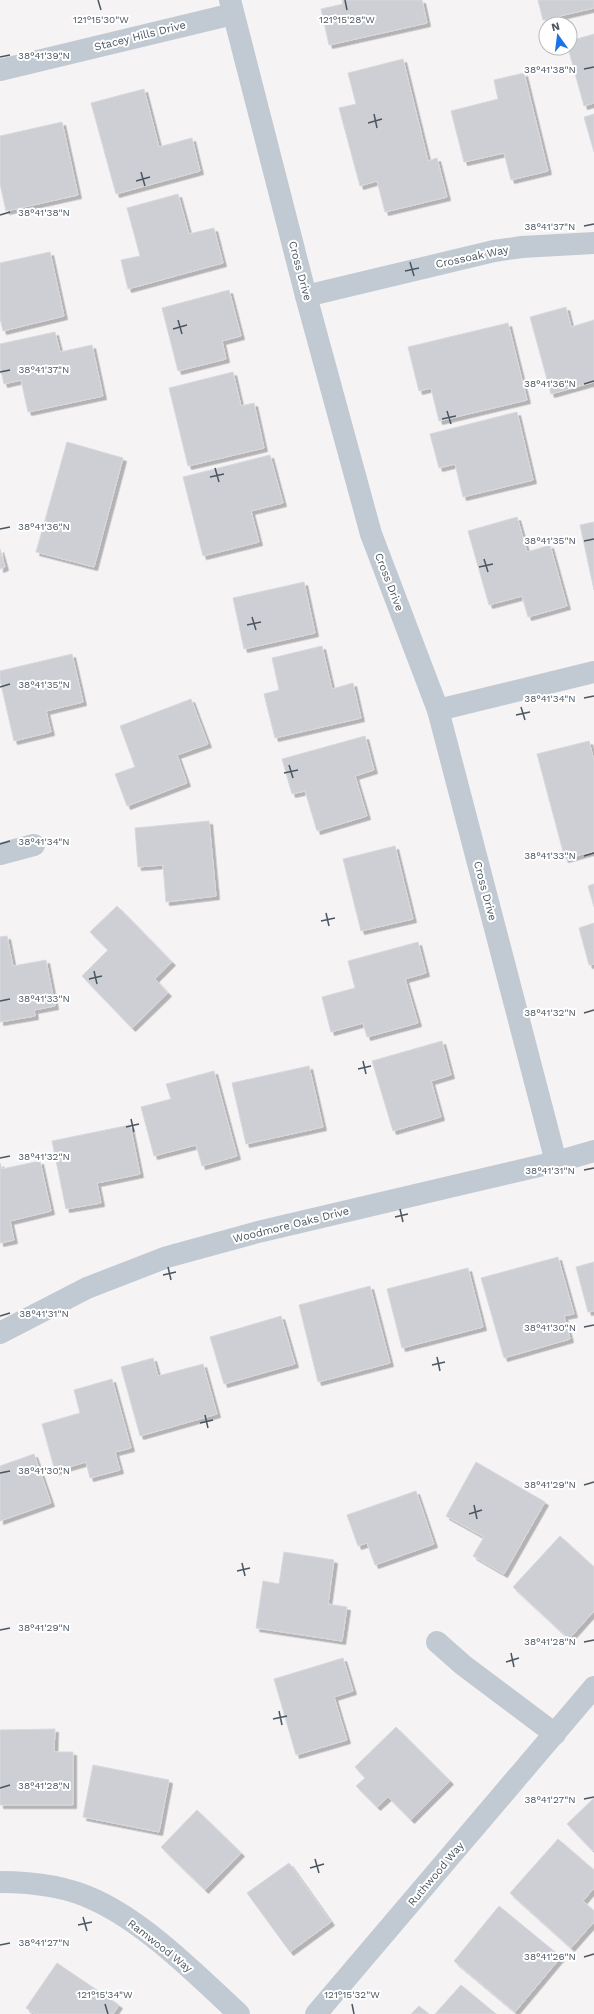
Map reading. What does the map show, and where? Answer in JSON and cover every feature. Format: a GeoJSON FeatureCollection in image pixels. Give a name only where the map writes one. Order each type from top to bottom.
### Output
{"type":"FeatureCollection","features":[{"type":"Feature","properties":{"kind":"street","name":"Stacey Hills Drive"},"geometry":{"type":"LineString","coordinates":[[0,70],[232,7]]}},
{"type":"Feature","properties":{"kind":"street","name":"Cross Drive"},"geometry":{"type":"LineString","coordinates":[[232,7],[306,296],[371,534],[438,710],[556,1162]]}},
{"type":"Feature","properties":{"kind":"street","name":"Crossoak Way"},"geometry":{"type":"LineString","coordinates":[[306,296],[494,251],[522,246],[594,243]]}},
{"type":"Feature","properties":{"kind":"street"},"geometry":{"type":"LineString","coordinates":[[438,710],[594,672]]}},
{"type":"Feature","properties":{"kind":"street"},"geometry":{"type":"LineString","coordinates":[[0,854],[34,845]]}},
{"type":"Feature","properties":{"kind":"street","name":"Woodmore Oaks Drive"},"geometry":{"type":"LineString","coordinates":[[0,1333],[87,1288],[167,1258],[258,1232],[556,1162],[594,1151]]}},
{"type":"Feature","properties":{"kind":"street"},"geometry":{"type":"LineString","coordinates":[[437,1642],[463,1665],[555,1734]]}},
{"type":"Feature","properties":{"kind":"street","name":"Ruthwood Way"},"geometry":{"type":"LineString","coordinates":[[316,2014],[594,1687]]}},
{"type":"Feature","properties":{"kind":"street","name":"Ramwood Way"},"geometry":{"type":"LineString","coordinates":[[0,1882],[21,1882],[46,1885],[96,1900],[139,1927],[194,1972],[239,2014]]}},
{"type":"Feature","properties":{"kind":"building"},"geometry":{"type":"Polygon","coordinates":[[[342,0],[422,0],[427,23],[329,45],[321,9],[343,4],[342,0]]]}},
{"type":"Feature","properties":{"kind":"building"},"geometry":{"type":"Polygon","coordinates":[[[538,0],[594,0],[594,8],[560,16],[542,16],[538,0]]]}},
{"type":"Feature","properties":{"kind":"building"},"geometry":{"type":"Polygon","coordinates":[[[594,34],[594,103],[584,106],[570,56],[578,56],[578,39],[594,34]]]}},
{"type":"Feature","properties":{"kind":"building"},"geometry":{"type":"Polygon","coordinates":[[[403,59],[428,161],[437,158],[447,197],[385,212],[377,181],[360,186],[339,108],[356,104],[348,73],[403,59]]]}},
{"type":"Feature","properties":{"kind":"building"},"geometry":{"type":"Polygon","coordinates":[[[524,73],[548,171],[511,180],[504,153],[464,162],[451,111],[498,99],[494,80],[524,73]]]}},
{"type":"Feature","properties":{"kind":"building"},"geometry":{"type":"Polygon","coordinates":[[[144,89],[159,147],[192,138],[200,171],[116,194],[91,103],[144,89]]]}},
{"type":"Feature","properties":{"kind":"building"},"geometry":{"type":"Polygon","coordinates":[[[594,114],[594,152],[584,117],[594,114]]]}},
{"type":"Feature","properties":{"kind":"building"},"geometry":{"type":"Polygon","coordinates":[[[62,122],[78,195],[6,211],[0,184],[0,136],[62,122]]]}},
{"type":"Feature","properties":{"kind":"building"},"geometry":{"type":"Polygon","coordinates":[[[178,194],[189,234],[214,228],[223,263],[128,289],[121,260],[140,256],[127,208],[178,194]]]}},
{"type":"Feature","properties":{"kind":"building"},"geometry":{"type":"Polygon","coordinates":[[[50,252],[64,316],[3,331],[0,318],[0,263],[50,252]]]}},
{"type":"Feature","properties":{"kind":"building"},"geometry":{"type":"Polygon","coordinates":[[[229,290],[241,336],[222,341],[226,359],[178,371],[162,308],[229,290]]]}},
{"type":"Feature","properties":{"kind":"building"},"geometry":{"type":"Polygon","coordinates":[[[566,307],[571,327],[594,320],[594,382],[551,394],[530,317],[566,307]]]}},
{"type":"Feature","properties":{"kind":"building"},"geometry":{"type":"Polygon","coordinates":[[[508,323],[527,400],[439,421],[431,388],[419,391],[408,347],[508,323]]]}},
{"type":"Feature","properties":{"kind":"building"},"geometry":{"type":"Polygon","coordinates":[[[55,332],[60,352],[92,345],[103,396],[28,412],[21,380],[4,384],[0,367],[0,344],[55,332]]]}},
{"type":"Feature","properties":{"kind":"building"},"geometry":{"type":"Polygon","coordinates":[[[233,372],[241,406],[254,403],[264,448],[188,466],[169,388],[233,372]]]}},
{"type":"Feature","properties":{"kind":"building"},"geometry":{"type":"Polygon","coordinates":[[[517,412],[533,480],[463,497],[455,464],[439,468],[430,434],[517,412]]]}},
{"type":"Feature","properties":{"kind":"building"},"geometry":{"type":"Polygon","coordinates":[[[67,442],[123,458],[94,567],[36,552],[67,442]]]}},
{"type":"Feature","properties":{"kind":"building"},"geometry":{"type":"Polygon","coordinates":[[[270,455],[283,503],[251,511],[259,542],[203,556],[183,477],[270,455]]]}},
{"type":"Feature","properties":{"kind":"building"},"geometry":{"type":"Polygon","coordinates":[[[517,517],[527,552],[550,545],[567,606],[528,617],[522,596],[489,605],[468,531],[517,517]]]}},
{"type":"Feature","properties":{"kind":"building"},"geometry":{"type":"Polygon","coordinates":[[[594,522],[594,590],[580,525],[594,522]]]}},
{"type":"Feature","properties":{"kind":"building"},"geometry":{"type":"Polygon","coordinates":[[[0,549],[5,567],[0,569],[0,549]]]}},
{"type":"Feature","properties":{"kind":"building"},"geometry":{"type":"Polygon","coordinates":[[[304,582],[315,633],[244,649],[233,598],[304,582]]]}},
{"type":"Feature","properties":{"kind":"building"},"geometry":{"type":"Polygon","coordinates":[[[322,646],[332,689],[353,683],[361,718],[275,738],[264,694],[279,690],[272,658],[322,646]]]}},
{"type":"Feature","properties":{"kind":"building"},"geometry":{"type":"Polygon","coordinates":[[[72,654],[83,702],[46,711],[51,732],[14,741],[0,680],[0,671],[72,654]]]}},
{"type":"Feature","properties":{"kind":"building"},"geometry":{"type":"Polygon","coordinates":[[[191,699],[208,744],[177,755],[187,783],[127,806],[115,774],[135,767],[120,726],[191,699]]]}},
{"type":"Feature","properties":{"kind":"building"},"geometry":{"type":"Polygon","coordinates":[[[365,736],[374,770],[355,776],[367,816],[317,831],[305,791],[292,794],[282,759],[365,736]]]}},
{"type":"Feature","properties":{"kind":"building"},"geometry":{"type":"Polygon","coordinates":[[[589,741],[594,761],[594,851],[565,859],[537,754],[589,741]]]}},
{"type":"Feature","properties":{"kind":"building"},"geometry":{"type":"Polygon","coordinates":[[[209,821],[216,896],[166,902],[163,865],[138,867],[135,828],[209,821]]]}},
{"type":"Feature","properties":{"kind":"building"},"geometry":{"type":"Polygon","coordinates":[[[395,846],[413,919],[361,931],[343,859],[395,846]]]}},
{"type":"Feature","properties":{"kind":"building"},"geometry":{"type":"Polygon","coordinates":[[[594,884],[594,907],[588,886],[594,884]]]}},
{"type":"Feature","properties":{"kind":"building"},"geometry":{"type":"Polygon","coordinates":[[[117,906],[172,962],[155,979],[168,993],[132,1028],[82,976],[108,950],[90,932],[117,906]]]}},
{"type":"Feature","properties":{"kind":"building"},"geometry":{"type":"Polygon","coordinates":[[[594,923],[594,964],[589,965],[579,928],[594,923]]]}},
{"type":"Feature","properties":{"kind":"building"},"geometry":{"type":"Polygon","coordinates":[[[7,936],[13,966],[46,960],[55,1006],[34,1010],[35,1016],[0,1022],[0,937],[7,936]]]}},
{"type":"Feature","properties":{"kind":"building"},"geometry":{"type":"Polygon","coordinates":[[[418,942],[426,973],[405,979],[418,1023],[367,1037],[363,1023],[331,1032],[322,997],[355,988],[348,961],[418,942]]]}},
{"type":"Feature","properties":{"kind":"building"},"geometry":{"type":"Polygon","coordinates":[[[442,1041],[451,1075],[431,1081],[441,1117],[393,1131],[372,1061],[442,1041]]]}},
{"type":"Feature","properties":{"kind":"building"},"geometry":{"type":"Polygon","coordinates":[[[309,1066],[323,1127],[246,1144],[232,1083],[309,1066]]]}},
{"type":"Feature","properties":{"kind":"building"},"geometry":{"type":"Polygon","coordinates":[[[214,1071],[237,1156],[202,1166],[196,1145],[154,1156],[141,1107],[171,1099],[166,1084],[214,1071]]]}},
{"type":"Feature","properties":{"kind":"building"},"geometry":{"type":"Polygon","coordinates":[[[130,1125],[140,1174],[97,1183],[101,1203],[66,1209],[52,1141],[130,1125]]]}},
{"type":"Feature","properties":{"kind":"building"},"geometry":{"type":"Polygon","coordinates":[[[40,1161],[51,1211],[10,1221],[14,1240],[0,1243],[0,1163],[2,1169],[40,1161]]]}},
{"type":"Feature","properties":{"kind":"building"},"geometry":{"type":"Polygon","coordinates":[[[558,1257],[574,1314],[564,1316],[570,1339],[504,1358],[481,1278],[558,1257]]]}},
{"type":"Feature","properties":{"kind":"building"},"geometry":{"type":"Polygon","coordinates":[[[594,1262],[594,1311],[588,1312],[576,1267],[594,1262]]]}},
{"type":"Feature","properties":{"kind":"building"},"geometry":{"type":"Polygon","coordinates":[[[468,1268],[483,1327],[402,1348],[387,1289],[468,1268]]]}},
{"type":"Feature","properties":{"kind":"building"},"geometry":{"type":"Polygon","coordinates":[[[370,1286],[390,1363],[318,1382],[299,1305],[370,1286]]]}},
{"type":"Feature","properties":{"kind":"building"},"geometry":{"type":"Polygon","coordinates":[[[281,1316],[295,1364],[224,1384],[210,1337],[281,1316]]]}},
{"type":"Feature","properties":{"kind":"building"},"geometry":{"type":"Polygon","coordinates":[[[153,1358],[158,1376],[203,1364],[217,1414],[140,1436],[121,1367],[153,1358]]]}},
{"type":"Feature","properties":{"kind":"building"},"geometry":{"type":"Polygon","coordinates":[[[112,1379],[131,1448],[115,1452],[120,1470],[90,1478],[86,1462],[55,1471],[42,1424],[80,1413],[74,1390],[112,1379]]]}},
{"type":"Feature","properties":{"kind":"building"},"geometry":{"type":"Polygon","coordinates":[[[34,1454],[51,1503],[0,1521],[0,1466],[34,1454]]]}},
{"type":"Feature","properties":{"kind":"building"},"geometry":{"type":"Polygon","coordinates":[[[476,1462],[545,1502],[504,1574],[473,1556],[484,1537],[446,1516],[476,1462]]]}},
{"type":"Feature","properties":{"kind":"building"},"geometry":{"type":"Polygon","coordinates":[[[416,1491],[434,1544],[375,1565],[367,1543],[358,1546],[347,1515],[416,1491]]]}},
{"type":"Feature","properties":{"kind":"building"},"geometry":{"type":"Polygon","coordinates":[[[560,1536],[594,1567],[594,1611],[569,1639],[513,1587],[560,1536]]]}},
{"type":"Feature","properties":{"kind":"building"},"geometry":{"type":"Polygon","coordinates":[[[284,1552],[334,1560],[328,1604],[347,1607],[342,1641],[256,1628],[263,1581],[279,1584],[284,1552]]]}},
{"type":"Feature","properties":{"kind":"building"},"geometry":{"type":"Polygon","coordinates":[[[343,1658],[353,1691],[334,1697],[347,1740],[296,1755],[274,1679],[343,1658]]]}},
{"type":"Feature","properties":{"kind":"building"},"geometry":{"type":"Polygon","coordinates":[[[396,1727],[450,1781],[411,1820],[388,1797],[377,1807],[356,1786],[365,1778],[355,1767],[396,1727]]]}},
{"type":"Feature","properties":{"kind":"building"},"geometry":{"type":"Polygon","coordinates":[[[55,1729],[54,1752],[73,1752],[73,1805],[0,1805],[0,1730],[55,1729]]]}},
{"type":"Feature","properties":{"kind":"building"},"geometry":{"type":"Polygon","coordinates":[[[93,1765],[169,1780],[159,1832],[83,1817],[93,1765]]]}},
{"type":"Feature","properties":{"kind":"building"},"geometry":{"type":"Polygon","coordinates":[[[594,1798],[594,1850],[593,1851],[567,1824],[594,1798]]]}},
{"type":"Feature","properties":{"kind":"building"},"geometry":{"type":"Polygon","coordinates":[[[197,1810],[241,1853],[205,1890],[161,1847],[197,1810]]]}},
{"type":"Feature","properties":{"kind":"building"},"geometry":{"type":"Polygon","coordinates":[[[558,1839],[594,1870],[594,1888],[583,1901],[594,1911],[594,1922],[571,1948],[510,1893],[558,1839]]]}},
{"type":"Feature","properties":{"kind":"building"},"geometry":{"type":"Polygon","coordinates":[[[289,1863],[331,1922],[290,1952],[247,1893],[289,1863]]]}},
{"type":"Feature","properties":{"kind":"building"},"geometry":{"type":"Polygon","coordinates":[[[499,1906],[561,1957],[515,2012],[454,1961],[499,1906]]]}},
{"type":"Feature","properties":{"kind":"building"},"geometry":{"type":"Polygon","coordinates":[[[57,1963],[119,2005],[113,2014],[35,2014],[26,2008],[57,1963]]]}},
{"type":"Feature","properties":{"kind":"building"},"geometry":{"type":"Polygon","coordinates":[[[461,1985],[496,2014],[435,2014],[461,1985]]]}},
{"type":"Feature","properties":{"kind":"building"},"geometry":{"type":"Polygon","coordinates":[[[419,2006],[429,2014],[411,2014],[419,2006]]]}}]}
